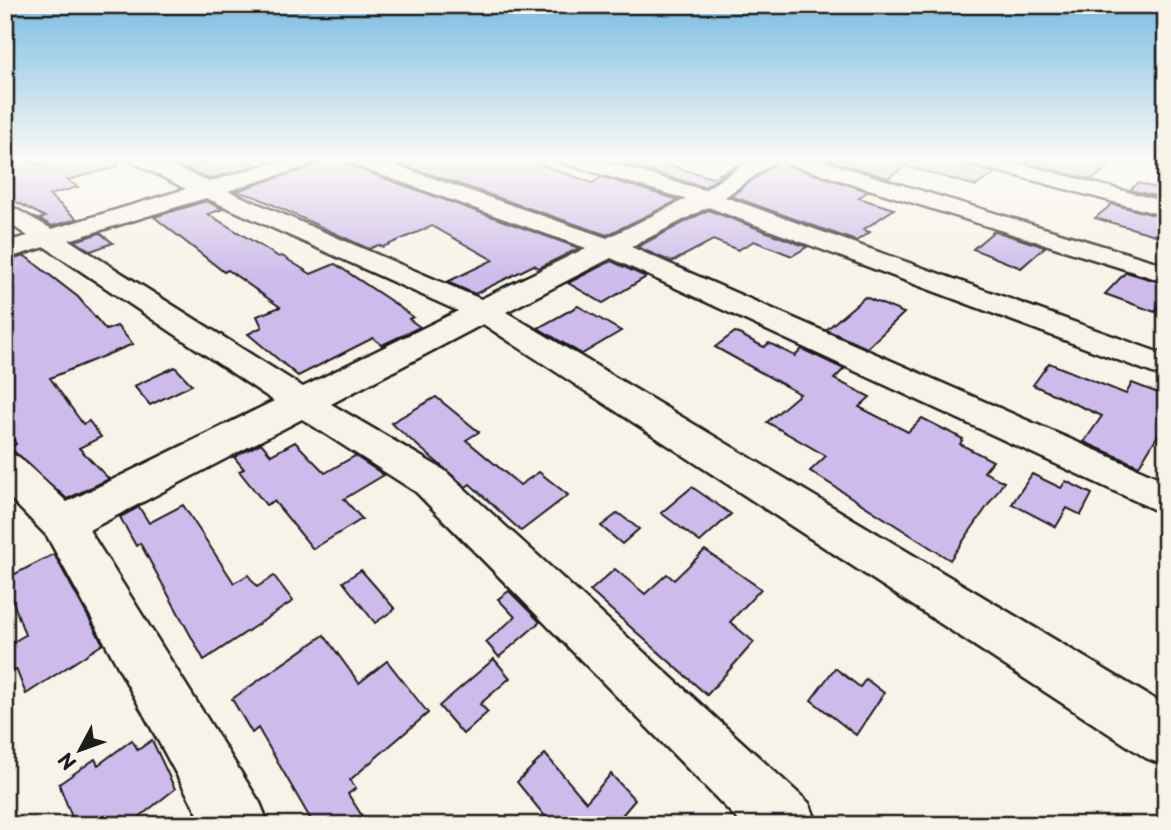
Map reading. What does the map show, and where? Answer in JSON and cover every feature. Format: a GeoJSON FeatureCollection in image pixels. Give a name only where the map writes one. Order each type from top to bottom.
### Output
{"type":"FeatureCollection","features":[{"type":"Feature","properties":{"kind":"street"},"geometry":{"type":"LineString","coordinates":[[5,251],[181,198]]}},
{"type":"Feature","properties":{"kind":"street"},"geometry":{"type":"LineString","coordinates":[[225,198],[483,310],[1166,738]]}},
{"type":"Feature","properties":{"kind":"street"},"geometry":{"type":"LineString","coordinates":[[467,198],[609,247],[1166,499]]}},
{"type":"Feature","properties":{"kind":"street"},"geometry":{"type":"LineString","coordinates":[[62,524],[707,198],[1166,367]]}},
{"type":"Feature","properties":{"kind":"street"},"geometry":{"type":"LineString","coordinates":[[919,198],[1166,274]]}},
{"type":"Feature","properties":{"kind":"street"},"geometry":{"type":"LineString","coordinates":[[1123,198],[1166,209]]}},
{"type":"Feature","properties":{"kind":"street"},"geometry":{"type":"LineString","coordinates":[[5,210],[301,402],[430,481],[787,825]]}},
{"type":"Feature","properties":{"kind":"street"},"geometry":{"type":"LineString","coordinates":[[5,467],[62,524],[238,825]]}},
{"type":"Feature","properties":{"kind":"building"},"geometry":{"type":"Polygon","coordinates":[[[8,198],[52,198],[77,219],[52,226],[39,219],[45,217],[8,198]]]}},
{"type":"Feature","properties":{"kind":"building"},"geometry":{"type":"Polygon","coordinates":[[[258,198],[438,198],[579,248],[539,268],[534,265],[475,294],[447,282],[493,260],[432,226],[383,247],[378,245],[369,249],[258,198]]]}},
{"type":"Feature","properties":{"kind":"building"},"geometry":{"type":"Polygon","coordinates":[[[499,198],[671,198],[679,200],[607,235],[499,198]]]}},
{"type":"Feature","properties":{"kind":"building"},"geometry":{"type":"Polygon","coordinates":[[[736,198],[859,198],[894,209],[863,230],[870,232],[856,241],[736,198]]]}},
{"type":"Feature","properties":{"kind":"building"},"geometry":{"type":"Polygon","coordinates":[[[206,201],[223,209],[208,214],[279,257],[282,256],[311,274],[335,264],[413,317],[409,319],[420,327],[382,345],[373,338],[298,376],[248,334],[262,327],[257,316],[280,307],[228,270],[224,272],[154,217],[206,201]]]}},
{"type":"Feature","properties":{"kind":"building"},"geometry":{"type":"Polygon","coordinates":[[[1112,204],[1166,218],[1166,238],[1095,218],[1112,204]]]}},
{"type":"Feature","properties":{"kind":"building"},"geometry":{"type":"Polygon","coordinates":[[[708,210],[807,247],[792,256],[754,241],[738,250],[713,240],[672,262],[637,247],[708,210]]]}},
{"type":"Feature","properties":{"kind":"building"},"geometry":{"type":"Polygon","coordinates":[[[994,231],[1045,247],[1021,268],[973,249],[994,231]]]}},
{"type":"Feature","properties":{"kind":"building"},"geometry":{"type":"Polygon","coordinates":[[[100,233],[113,243],[91,251],[75,241],[100,233]]]}},
{"type":"Feature","properties":{"kind":"building"},"geometry":{"type":"Polygon","coordinates":[[[25,256],[78,297],[106,330],[117,326],[133,344],[50,378],[83,424],[89,421],[101,437],[79,448],[109,479],[67,499],[9,447],[16,444],[5,426],[5,261],[25,256]]]}},
{"type":"Feature","properties":{"kind":"building"},"geometry":{"type":"Polygon","coordinates":[[[611,261],[646,277],[603,303],[568,283],[611,261]]]}},
{"type":"Feature","properties":{"kind":"building"},"geometry":{"type":"Polygon","coordinates":[[[1126,272],[1166,284],[1166,297],[1155,312],[1105,294],[1126,272]]]}},
{"type":"Feature","properties":{"kind":"building"},"geometry":{"type":"Polygon","coordinates":[[[865,297],[904,313],[867,348],[826,330],[865,297]]]}},
{"type":"Feature","properties":{"kind":"building"},"geometry":{"type":"Polygon","coordinates":[[[578,306],[621,331],[582,354],[538,328],[578,306]]]}},
{"type":"Feature","properties":{"kind":"building"},"geometry":{"type":"Polygon","coordinates":[[[735,332],[764,347],[769,343],[795,356],[802,349],[844,369],[834,379],[870,397],[859,407],[908,432],[922,418],[963,439],[960,444],[993,461],[984,472],[1004,482],[950,560],[810,471],[826,456],[767,422],[800,394],[715,347],[735,332]]]}},
{"type":"Feature","properties":{"kind":"building"},"geometry":{"type":"Polygon","coordinates":[[[1049,363],[1126,394],[1132,383],[1166,396],[1166,422],[1139,466],[1084,442],[1102,416],[1033,385],[1049,363]]]}},
{"type":"Feature","properties":{"kind":"building"},"geometry":{"type":"Polygon","coordinates":[[[175,367],[192,385],[150,405],[134,386],[175,367]]]}},
{"type":"Feature","properties":{"kind":"building"},"geometry":{"type":"Polygon","coordinates":[[[436,397],[479,432],[466,440],[520,485],[539,472],[568,495],[521,531],[470,484],[466,487],[391,423],[436,397]]]}},
{"type":"Feature","properties":{"kind":"building"},"geometry":{"type":"Polygon","coordinates":[[[295,442],[325,473],[355,456],[384,475],[344,499],[362,519],[313,549],[274,501],[266,505],[239,471],[244,469],[234,457],[261,443],[271,455],[295,442]]]}},
{"type":"Feature","properties":{"kind":"building"},"geometry":{"type":"Polygon","coordinates":[[[1032,474],[1061,488],[1066,481],[1092,494],[1081,515],[1067,508],[1056,527],[1012,504],[1032,474]]]}},
{"type":"Feature","properties":{"kind":"building"},"geometry":{"type":"Polygon","coordinates":[[[692,487],[731,514],[700,542],[661,513],[692,487]]]}},
{"type":"Feature","properties":{"kind":"building"},"geometry":{"type":"Polygon","coordinates":[[[183,505],[234,583],[248,575],[257,587],[274,576],[293,601],[204,660],[140,543],[136,546],[120,517],[139,507],[149,523],[183,505]]]}},
{"type":"Feature","properties":{"kind":"building"},"geometry":{"type":"Polygon","coordinates":[[[618,513],[639,529],[622,544],[601,526],[618,513]]]}},
{"type":"Feature","properties":{"kind":"building"},"geometry":{"type":"Polygon","coordinates":[[[705,550],[761,589],[730,622],[754,642],[707,695],[590,591],[615,569],[645,594],[667,574],[674,580],[705,550]]]}},
{"type":"Feature","properties":{"kind":"building"},"geometry":{"type":"Polygon","coordinates":[[[54,554],[103,644],[26,694],[16,669],[5,672],[5,647],[25,635],[5,579],[54,554]]]}},
{"type":"Feature","properties":{"kind":"building"},"geometry":{"type":"Polygon","coordinates":[[[361,570],[395,609],[375,623],[343,582],[361,570]]]}},
{"type":"Feature","properties":{"kind":"building"},"geometry":{"type":"Polygon","coordinates":[[[509,591],[540,622],[499,657],[486,642],[515,617],[498,599],[509,591]]]}},
{"type":"Feature","properties":{"kind":"building"},"geometry":{"type":"Polygon","coordinates":[[[324,635],[359,683],[387,661],[428,713],[350,780],[356,788],[348,794],[368,825],[314,825],[258,728],[252,733],[232,699],[324,635]]]}},
{"type":"Feature","properties":{"kind":"building"},"geometry":{"type":"Polygon","coordinates":[[[494,659],[510,678],[480,704],[488,712],[463,734],[439,706],[494,659]]]}},
{"type":"Feature","properties":{"kind":"building"},"geometry":{"type":"Polygon","coordinates":[[[835,668],[860,687],[866,679],[884,693],[856,735],[811,700],[835,668]]]}},
{"type":"Feature","properties":{"kind":"building"},"geometry":{"type":"Polygon","coordinates":[[[132,740],[138,750],[152,740],[175,789],[129,825],[75,825],[59,784],[95,759],[98,765],[132,740]]]}},
{"type":"Feature","properties":{"kind":"building"},"geometry":{"type":"Polygon","coordinates":[[[545,754],[586,802],[611,774],[635,800],[614,825],[552,825],[517,782],[545,754]]]}}]}
